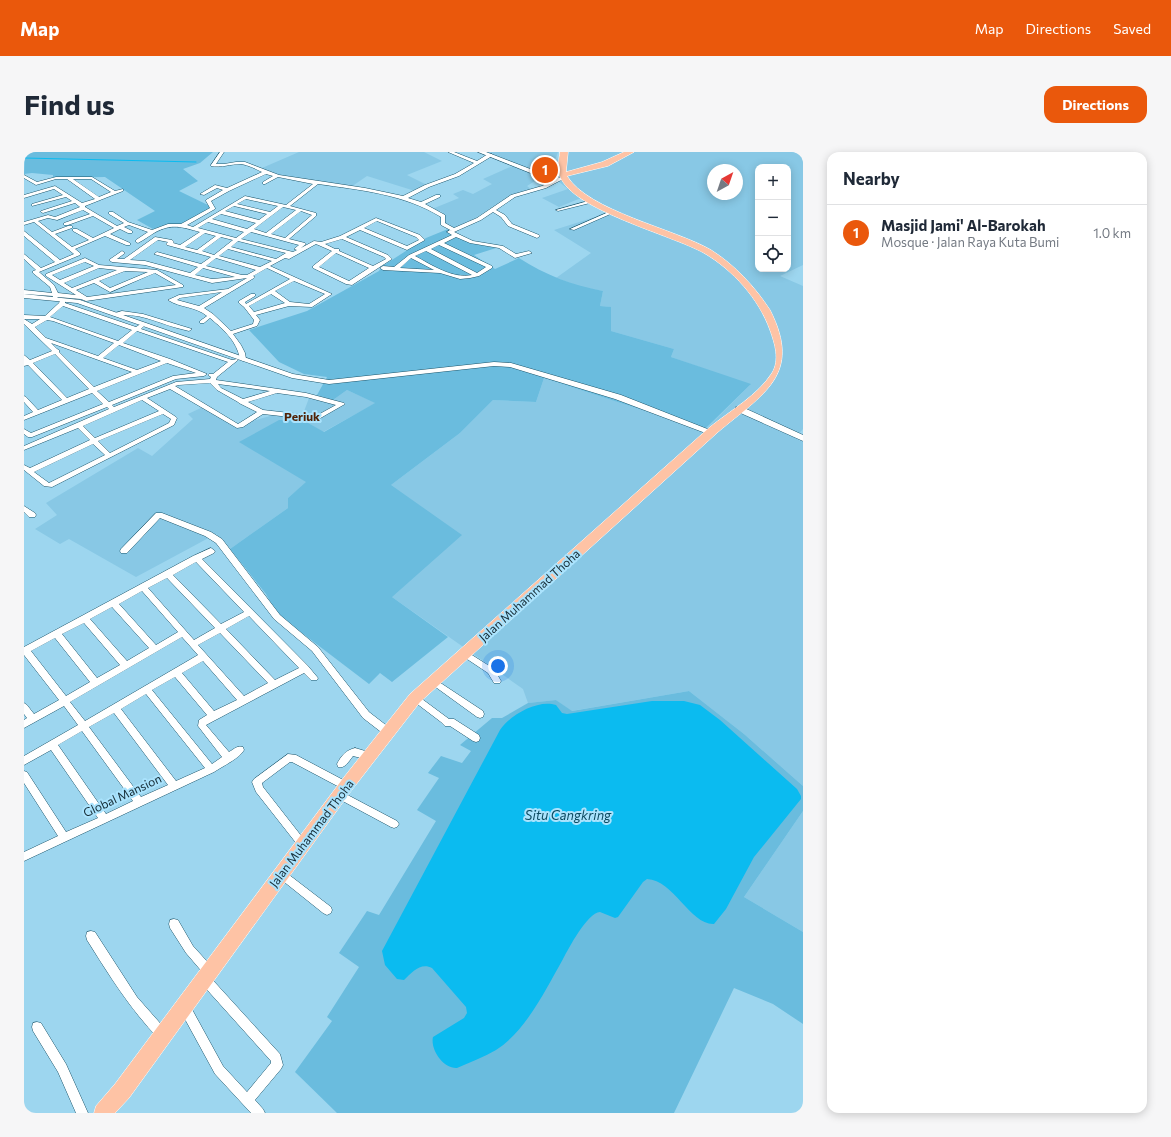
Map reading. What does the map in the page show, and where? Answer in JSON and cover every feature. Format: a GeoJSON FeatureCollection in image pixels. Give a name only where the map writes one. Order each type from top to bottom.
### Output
{"type":"FeatureCollection","features":[{"type":"Feature","properties":{"kind":"main road"},"geometry":{"type":"LineString","coordinates":[[564,152],[562,166],[563,177],[603,164],[621,154],[630,152]]}},
{"type":"Feature","properties":{"kind":"main road","name":"Jalan Muhammad Thoha"},"geometry":{"type":"LineString","coordinates":[[103,1113],[122,1091],[343,790],[415,698],[433,680],[553,576],[591,539],[637,500],[777,374],[782,360],[780,342],[762,306],[746,285],[726,266],[706,251],[613,212],[592,201],[571,186],[563,177]]}},
{"type":"Feature","properties":{"kind":"street"},"geometry":{"type":"LineString","coordinates":[[222,152],[213,165],[226,166],[240,163],[277,176],[403,198],[438,211],[443,216],[443,224],[472,242],[501,247],[515,256],[529,253]]}},
{"type":"Feature","properties":{"kind":"street"},"geometry":{"type":"LineString","coordinates":[[450,152],[476,162]]}},
{"type":"Feature","properties":{"kind":"street"},"geometry":{"type":"LineString","coordinates":[[481,152],[545,178],[563,177]]}},
{"type":"Feature","properties":{"kind":"street"},"geometry":{"type":"LineString","coordinates":[[403,198],[427,186],[457,175],[476,162],[490,155]]}},
{"type":"Feature","properties":{"kind":"street"},"geometry":{"type":"LineString","coordinates":[[182,226],[213,208],[208,201],[227,190],[266,172]]}},
{"type":"Feature","properties":{"kind":"street"},"geometry":{"type":"LineString","coordinates":[[265,183],[277,176]]}},
{"type":"Feature","properties":{"kind":"street"},"geometry":{"type":"LineString","coordinates":[[395,269],[411,256],[442,242],[454,232],[479,219],[513,196],[544,187],[563,177]]}},
{"type":"Feature","properties":{"kind":"street"},"geometry":{"type":"LineString","coordinates":[[26,178],[46,181]]}},
{"type":"Feature","properties":{"kind":"street"},"geometry":{"type":"LineString","coordinates":[[26,178],[44,190]]}},
{"type":"Feature","properties":{"kind":"street"},"geometry":{"type":"LineString","coordinates":[[36,184],[56,178],[70,181],[93,178],[114,192]]}},
{"type":"Feature","properties":{"kind":"street"},"geometry":{"type":"LineString","coordinates":[[70,181],[97,198]]}},
{"type":"Feature","properties":{"kind":"street"},"geometry":{"type":"LineString","coordinates":[[191,275],[228,248],[270,214],[317,183]]}},
{"type":"Feature","properties":{"kind":"street"},"geometry":{"type":"LineString","coordinates":[[24,197],[61,185]]}},
{"type":"Feature","properties":{"kind":"street"},"geometry":{"type":"LineString","coordinates":[[202,194],[218,186],[227,190]]}},
{"type":"Feature","properties":{"kind":"street"},"geometry":{"type":"LineString","coordinates":[[55,187],[94,214],[100,216],[118,228],[130,232]]}},
{"type":"Feature","properties":{"kind":"street"},"geometry":{"type":"LineString","coordinates":[[56,218],[97,198],[122,190]]}},
{"type":"Feature","properties":{"kind":"street"},"geometry":{"type":"LineString","coordinates":[[34,205],[67,194]]}},
{"type":"Feature","properties":{"kind":"street"},"geometry":{"type":"LineString","coordinates":[[421,204],[438,196]]}},
{"type":"Feature","properties":{"kind":"street"},"geometry":{"type":"LineString","coordinates":[[24,197],[48,216],[56,218],[70,227],[51,234]]}},
{"type":"Feature","properties":{"kind":"street"},"geometry":{"type":"LineString","coordinates":[[194,228],[245,197],[313,213],[314,215],[286,238]]}},
{"type":"Feature","properties":{"kind":"street"},"geometry":{"type":"LineString","coordinates":[[43,212],[76,201]]}},
{"type":"Feature","properties":{"kind":"street"},"geometry":{"type":"LineString","coordinates":[[558,210],[592,201]]}},
{"type":"Feature","properties":{"kind":"street"},"geometry":{"type":"LineString","coordinates":[[233,204],[270,214]]}},
{"type":"Feature","properties":{"kind":"street"},"geometry":{"type":"LineString","coordinates":[[492,209],[503,216],[510,225],[537,236]]}},
{"type":"Feature","properties":{"kind":"street"},"geometry":{"type":"LineString","coordinates":[[268,234],[300,210]]}},
{"type":"Feature","properties":{"kind":"street"},"geometry":{"type":"LineString","coordinates":[[100,216],[117,211]]}},
{"type":"Feature","properties":{"kind":"street"},"geometry":{"type":"LineString","coordinates":[[221,212],[260,222]]}},
{"type":"Feature","properties":{"kind":"street"},"geometry":{"type":"LineString","coordinates":[[572,229],[613,212]]}},
{"type":"Feature","properties":{"kind":"street"},"geometry":{"type":"LineString","coordinates":[[110,213],[127,223],[152,232]]}},
{"type":"Feature","properties":{"kind":"street"},"geometry":{"type":"LineString","coordinates":[[66,224],[94,214]]}},
{"type":"Feature","properties":{"kind":"street"},"geometry":{"type":"LineString","coordinates":[[24,224],[48,216]]}},
{"type":"Feature","properties":{"kind":"street"},"geometry":{"type":"LineString","coordinates":[[122,253],[112,260],[145,263],[212,281],[242,277],[291,253],[303,245],[286,238],[208,220]]}},
{"type":"Feature","properties":{"kind":"street"},"geometry":{"type":"LineString","coordinates":[[321,244],[342,237],[360,228],[377,220],[418,236],[422,240],[407,248],[360,228]]}},
{"type":"Feature","properties":{"kind":"street"},"geometry":{"type":"LineString","coordinates":[[35,221],[78,254],[35,272],[52,286],[60,298]]}},
{"type":"Feature","properties":{"kind":"street"},"geometry":{"type":"LineString","coordinates":[[72,249],[127,223]]}},
{"type":"Feature","properties":{"kind":"street"},"geometry":{"type":"LineString","coordinates":[[138,241],[152,232],[168,225],[182,226],[204,230],[291,253]]}},
{"type":"Feature","properties":{"kind":"street"},"geometry":{"type":"LineString","coordinates":[[75,230],[93,240]]}},
{"type":"Feature","properties":{"kind":"street"},"geometry":{"type":"LineString","coordinates":[[181,247],[204,230]]}},
{"type":"Feature","properties":{"kind":"street"},"geometry":{"type":"LineString","coordinates":[[24,234],[59,262]]}},
{"type":"Feature","properties":{"kind":"street"},"geometry":{"type":"LineString","coordinates":[[106,234],[128,244]]}},
{"type":"Feature","properties":{"kind":"street"},"geometry":{"type":"LineString","coordinates":[[198,252],[220,235]]}},
{"type":"Feature","properties":{"kind":"street"},"geometry":{"type":"LineString","coordinates":[[337,250],[315,267],[351,283],[389,259],[342,237]]}},
{"type":"Feature","properties":{"kind":"street"},"geometry":{"type":"LineString","coordinates":[[125,262],[157,238],[170,241],[171,242],[169,244]]}},
{"type":"Feature","properties":{"kind":"street"},"geometry":{"type":"LineString","coordinates":[[383,268],[441,272],[464,278],[477,275],[490,267],[442,242]]}},
{"type":"Feature","properties":{"kind":"street"},"geometry":{"type":"LineString","coordinates":[[200,308],[230,289],[270,268],[312,243],[321,244],[337,250],[373,268]]}},
{"type":"Feature","properties":{"kind":"street"},"geometry":{"type":"LineString","coordinates":[[169,244],[260,269]]}},
{"type":"Feature","properties":{"kind":"street"},"geometry":{"type":"LineString","coordinates":[[145,263],[169,244]]}},
{"type":"Feature","properties":{"kind":"street"},"geometry":{"type":"LineString","coordinates":[[228,248],[276,260]]}},
{"type":"Feature","properties":{"kind":"street"},"geometry":{"type":"LineString","coordinates":[[427,249],[477,275]]}},
{"type":"Feature","properties":{"kind":"street"},"geometry":{"type":"LineString","coordinates":[[157,254],[242,277]]}},
{"type":"Feature","properties":{"kind":"street"},"geometry":{"type":"LineString","coordinates":[[411,256],[441,272]]}},
{"type":"Feature","properties":{"kind":"street"},"geometry":{"type":"LineString","coordinates":[[25,259],[40,270]]}},
{"type":"Feature","properties":{"kind":"street"},"geometry":{"type":"LineString","coordinates":[[24,296],[85,300],[181,286],[155,271],[98,266],[85,260],[48,275],[85,300],[91,309],[115,314],[141,327],[162,331],[238,359]]}},
{"type":"Feature","properties":{"kind":"street"},"geometry":{"type":"LineString","coordinates":[[59,283],[98,266]]}},
{"type":"Feature","properties":{"kind":"street"},"geometry":{"type":"LineString","coordinates":[[253,314],[288,304],[310,306],[329,294],[270,268]]}},
{"type":"Feature","properties":{"kind":"street"},"geometry":{"type":"LineString","coordinates":[[72,290],[124,269]]}},
{"type":"Feature","properties":{"kind":"street"},"geometry":{"type":"LineString","coordinates":[[110,290],[155,271]]}},
{"type":"Feature","properties":{"kind":"street"},"geometry":{"type":"LineString","coordinates":[[246,306],[293,279]]}},
{"type":"Feature","properties":{"kind":"street"},"geometry":{"type":"LineString","coordinates":[[95,281],[117,295]]}},
{"type":"Feature","properties":{"kind":"street"},"geometry":{"type":"LineString","coordinates":[[213,379],[238,359],[242,350],[211,315],[200,308],[171,300],[179,297],[230,289]]}},
{"type":"Feature","properties":{"kind":"street"},"geometry":{"type":"LineString","coordinates":[[271,291],[288,304]]}},
{"type":"Feature","properties":{"kind":"street"},"geometry":{"type":"LineString","coordinates":[[24,292],[60,298],[141,327],[292,376],[329,382],[494,364],[511,365],[618,397],[711,432]]}},
{"type":"Feature","properties":{"kind":"street"},"geometry":{"type":"LineString","coordinates":[[229,334],[255,325],[257,320],[241,302],[253,295]]}},
{"type":"Feature","properties":{"kind":"street"},"geometry":{"type":"LineString","coordinates":[[32,327],[46,318],[60,298]]}},
{"type":"Feature","properties":{"kind":"street"},"geometry":{"type":"LineString","coordinates":[[115,314],[124,312],[189,329]]}},
{"type":"Feature","properties":{"kind":"street"},"geometry":{"type":"LineString","coordinates":[[202,322],[211,315]]}},
{"type":"Feature","properties":{"kind":"street"},"geometry":{"type":"LineString","coordinates":[[24,317],[46,318],[204,374],[213,379],[219,389],[262,412],[317,418],[342,404],[306,395],[213,379],[178,383],[24,448]]}},
{"type":"Feature","properties":{"kind":"street"},"geometry":{"type":"LineString","coordinates":[[24,320],[57,351],[93,390],[114,410]]}},
{"type":"Feature","properties":{"kind":"street"},"geometry":{"type":"LineString","coordinates":[[162,331],[170,324]]}},
{"type":"Feature","properties":{"kind":"street"},"geometry":{"type":"LineString","coordinates":[[99,358],[120,344],[141,327]]}},
{"type":"Feature","properties":{"kind":"street"},"geometry":{"type":"LineString","coordinates":[[44,339],[137,372]]}},
{"type":"Feature","properties":{"kind":"street"},"geometry":{"type":"LineString","coordinates":[[26,363],[57,351]]}},
{"type":"Feature","properties":{"kind":"street"},"geometry":{"type":"LineString","coordinates":[[24,356],[26,363],[66,401]]}},
{"type":"Feature","properties":{"kind":"street"},"geometry":{"type":"LineString","coordinates":[[24,418],[168,360]]}},
{"type":"Feature","properties":{"kind":"street"},"geometry":{"type":"LineString","coordinates":[[24,431],[30,436],[175,377],[204,374]]}},
{"type":"Feature","properties":{"kind":"street"},"geometry":{"type":"LineString","coordinates":[[170,386],[236,426],[240,426],[262,412]]}},
{"type":"Feature","properties":{"kind":"street"},"geometry":{"type":"LineString","coordinates":[[241,402],[278,391]]}},
{"type":"Feature","properties":{"kind":"street"},"geometry":{"type":"LineString","coordinates":[[24,398],[37,413]]}},
{"type":"Feature","properties":{"kind":"street"},"geometry":{"type":"LineString","coordinates":[[143,398],[164,411],[174,418],[172,424],[52,485],[46,484],[27,469],[164,411]]}},
{"type":"Feature","properties":{"kind":"street"},"geometry":{"type":"LineString","coordinates":[[739,409],[803,438]]}},
{"type":"Feature","properties":{"kind":"street"},"geometry":{"type":"LineString","coordinates":[[80,425],[93,441],[109,456]]}},
{"type":"Feature","properties":{"kind":"street"},"geometry":{"type":"LineString","coordinates":[[24,508],[32,514]]}},
{"type":"Feature","properties":{"kind":"street"},"geometry":{"type":"LineString","coordinates":[[124,551],[159,515],[208,534],[219,541],[277,617],[315,648],[366,715],[388,732]]}},
{"type":"Feature","properties":{"kind":"street"},"geometry":{"type":"LineString","coordinates":[[138,802],[84,726],[24,651],[169,575],[212,550]]}},
{"type":"Feature","properties":{"kind":"street"},"geometry":{"type":"LineString","coordinates":[[196,558],[314,678]]}},
{"type":"Feature","properties":{"kind":"street"},"geometry":{"type":"LineString","coordinates":[[169,575],[222,628],[274,684]]}},
{"type":"Feature","properties":{"kind":"street"},"geometry":{"type":"LineString","coordinates":[[144,588],[242,700]]}},
{"type":"Feature","properties":{"kind":"street"},"geometry":{"type":"LineString","coordinates":[[114,604],[155,649]]}},
{"type":"Feature","properties":{"kind":"street"},"geometry":{"type":"LineString","coordinates":[[193,644],[250,612]]}},
{"type":"Feature","properties":{"kind":"street"},"geometry":{"type":"LineString","coordinates":[[85,619],[126,666]]}},
{"type":"Feature","properties":{"kind":"street"},"geometry":{"type":"LineString","coordinates":[[24,724],[183,633]]}},
{"type":"Feature","properties":{"kind":"street"},"geometry":{"type":"LineString","coordinates":[[57,634],[96,683]]}},
{"type":"Feature","properties":{"kind":"street"},"geometry":{"type":"LineString","coordinates":[[464,653],[491,671],[497,681]]}},
{"type":"Feature","properties":{"kind":"street"},"geometry":{"type":"LineString","coordinates":[[24,761],[204,656]]}},
{"type":"Feature","properties":{"kind":"street"},"geometry":{"type":"LineString","coordinates":[[229,758],[201,725],[213,716],[304,668]]}},
{"type":"Feature","properties":{"kind":"street"},"geometry":{"type":"LineString","coordinates":[[176,672],[213,716]]}},
{"type":"Feature","properties":{"kind":"street"},"geometry":{"type":"LineString","coordinates":[[433,680],[480,714]]}},
{"type":"Feature","properties":{"kind":"street"},"geometry":{"type":"LineString","coordinates":[[147,690],[211,769]]}},
{"type":"Feature","properties":{"kind":"street"},"geometry":{"type":"LineString","coordinates":[[415,698],[432,709],[448,723],[451,722],[476,738]]}},
{"type":"Feature","properties":{"kind":"street"},"geometry":{"type":"LineString","coordinates":[[24,707],[33,719]]}},
{"type":"Feature","properties":{"kind":"street"},"geometry":{"type":"LineString","coordinates":[[115,708],[174,785]]}},
{"type":"Feature","properties":{"kind":"street"},"geometry":{"type":"LineString","coordinates":[[53,745],[103,818]]}},
{"type":"Feature","properties":{"kind":"street","name":"Global Mansion"},"geometry":{"type":"LineString","coordinates":[[25,855],[211,769],[240,750]]}},
{"type":"Feature","properties":{"kind":"street"},"geometry":{"type":"LineString","coordinates":[[341,764],[350,753],[355,752],[369,756]]}},
{"type":"Feature","properties":{"kind":"street"},"geometry":{"type":"LineString","coordinates":[[303,846],[256,784],[266,773],[285,759],[293,758],[394,824]]}},
{"type":"Feature","properties":{"kind":"street"},"geometry":{"type":"LineString","coordinates":[[24,775],[64,836]]}},
{"type":"Feature","properties":{"kind":"street"},"geometry":{"type":"LineString","coordinates":[[281,874],[327,910]]}},
{"type":"Feature","properties":{"kind":"street"},"geometry":{"type":"LineString","coordinates":[[174,924],[207,976],[276,1058],[277,1065],[248,1100]]}},
{"type":"Feature","properties":{"kind":"street"},"geometry":{"type":"LineString","coordinates":[[91,936],[132,1001],[145,1018],[163,1035]]}},
{"type":"Feature","properties":{"kind":"street"},"geometry":{"type":"LineString","coordinates":[[184,1006],[219,1070],[259,1113]]}},
{"type":"Feature","properties":{"kind":"street"},"geometry":{"type":"LineString","coordinates":[[37,1027],[62,1068],[82,1113]]}},
{"type":"Feature","properties":{"kind":"shaded area"},"geometry":{"type":"Polygon","coordinates":[[[25,152],[213,152],[200,163],[183,169],[198,181],[179,191],[212,207],[180,226],[169,224],[153,229],[137,220],[155,211],[105,177],[53,178],[53,175],[32,173],[24,174],[25,152]]]}},
{"type":"Feature","properties":{"kind":"shaded area"},"geometry":{"type":"Polygon","coordinates":[[[299,152],[424,152],[442,161],[407,175],[427,185],[415,191],[367,176],[351,187],[307,181],[274,174],[262,168],[299,152]]]}},
{"type":"Feature","properties":{"kind":"shaded area"},"geometry":{"type":"Polygon","coordinates":[[[487,152],[558,152],[556,158],[531,170],[539,174],[535,177],[538,179],[527,186],[532,190],[509,196],[471,221],[453,228],[446,225],[444,222],[445,216],[442,212],[432,209],[459,198],[453,194],[463,190],[473,194],[492,184],[483,179],[517,164],[487,152]]]}},
{"type":"Feature","properties":{"kind":"shaded area"},"geometry":{"type":"Polygon","coordinates":[[[568,152],[797,152],[803,154],[803,265],[791,271],[791,164],[755,164],[755,272],[788,272],[780,276],[803,286],[803,429],[795,438],[803,442],[803,786],[744,734],[689,691],[571,711],[556,700],[528,703],[523,689],[392,597],[391,485],[460,433],[493,400],[536,402],[544,378],[705,430],[750,385],[671,357],[674,349],[611,331],[610,307],[600,306],[603,291],[581,287],[556,278],[591,253],[554,230],[608,213],[581,198],[559,207],[542,198],[568,189],[558,181],[570,176],[565,167],[568,152]]]}},
{"type":"Feature","properties":{"kind":"shaded area"},"geometry":{"type":"Polygon","coordinates":[[[448,229],[469,243],[496,248],[474,255],[495,269],[519,258],[559,279],[580,286],[603,291],[600,306],[611,307],[611,331],[674,349],[671,357],[751,384],[704,430],[544,378],[536,402],[493,400],[460,433],[391,485],[462,535],[392,597],[448,637],[392,682],[380,673],[369,684],[277,614],[266,594],[230,549],[288,508],[288,498],[306,482],[239,442],[279,420],[303,420],[324,432],[375,403],[347,390],[333,400],[317,395],[327,377],[304,374],[279,362],[249,330],[307,311],[379,271],[381,267],[426,238],[448,229]]]}},
{"type":"Feature","properties":{"kind":"shaded area"},"geometry":{"type":"Polygon","coordinates":[[[347,390],[376,403],[323,432],[303,420],[240,442],[307,482],[288,498],[288,508],[230,549],[216,534],[136,577],[69,539],[60,544],[35,529],[57,515],[46,503],[138,448],[152,456],[193,419],[188,414],[205,406],[238,425],[277,414],[303,414],[309,398],[317,395],[333,400],[347,390]]]}},
{"type":"Feature","properties":{"kind":"shaded area"},"geometry":{"type":"Polygon","coordinates":[[[689,691],[744,734],[803,786],[803,811],[744,897],[803,932],[803,1024],[773,1004],[734,988],[674,1113],[337,1113],[295,1072],[332,1021],[327,1017],[359,967],[339,953],[367,911],[379,915],[436,821],[417,810],[439,778],[428,773],[441,756],[462,763],[471,751],[460,745],[492,718],[502,718],[528,703],[556,700],[572,711],[689,691]]]}},
{"type":"Feature","properties":{"kind":"shaded area"},"geometry":{"type":"Polygon","coordinates":[[[803,811],[803,932],[744,897],[803,811]]]}},
{"type":"Feature","properties":{"kind":"water","name":"Situ Cangkring"},"geometry":{"type":"Polygon","coordinates":[[[652,701],[684,701],[700,705],[720,720],[797,789],[801,799],[754,857],[726,909],[714,924],[697,918],[674,894],[657,881],[647,879],[643,882],[618,917],[615,918],[600,912],[595,914],[584,924],[534,1009],[517,1032],[507,1042],[491,1053],[457,1068],[447,1065],[436,1053],[433,1037],[464,1018],[467,1013],[466,1007],[432,968],[428,966],[420,967],[413,971],[404,980],[397,979],[385,965],[382,951],[500,730],[517,714],[533,706],[541,704],[556,705],[562,713],[567,714],[652,701]]]}},
{"type":"Feature","properties":{"kind":"waterway"},"geometry":{"type":"LineString","coordinates":[[24,158],[196,162]]}},
{"type":"Feature","properties":{"kind":"place","name":"Masjid Jami' Al-Barokah"},"geometry":{"type":"Point","coordinates":[545,170]}},
{"type":"Feature","properties":{"kind":"district","name":"Periuk"},"geometry":{"type":"Point","coordinates":[302,416]}}]}
